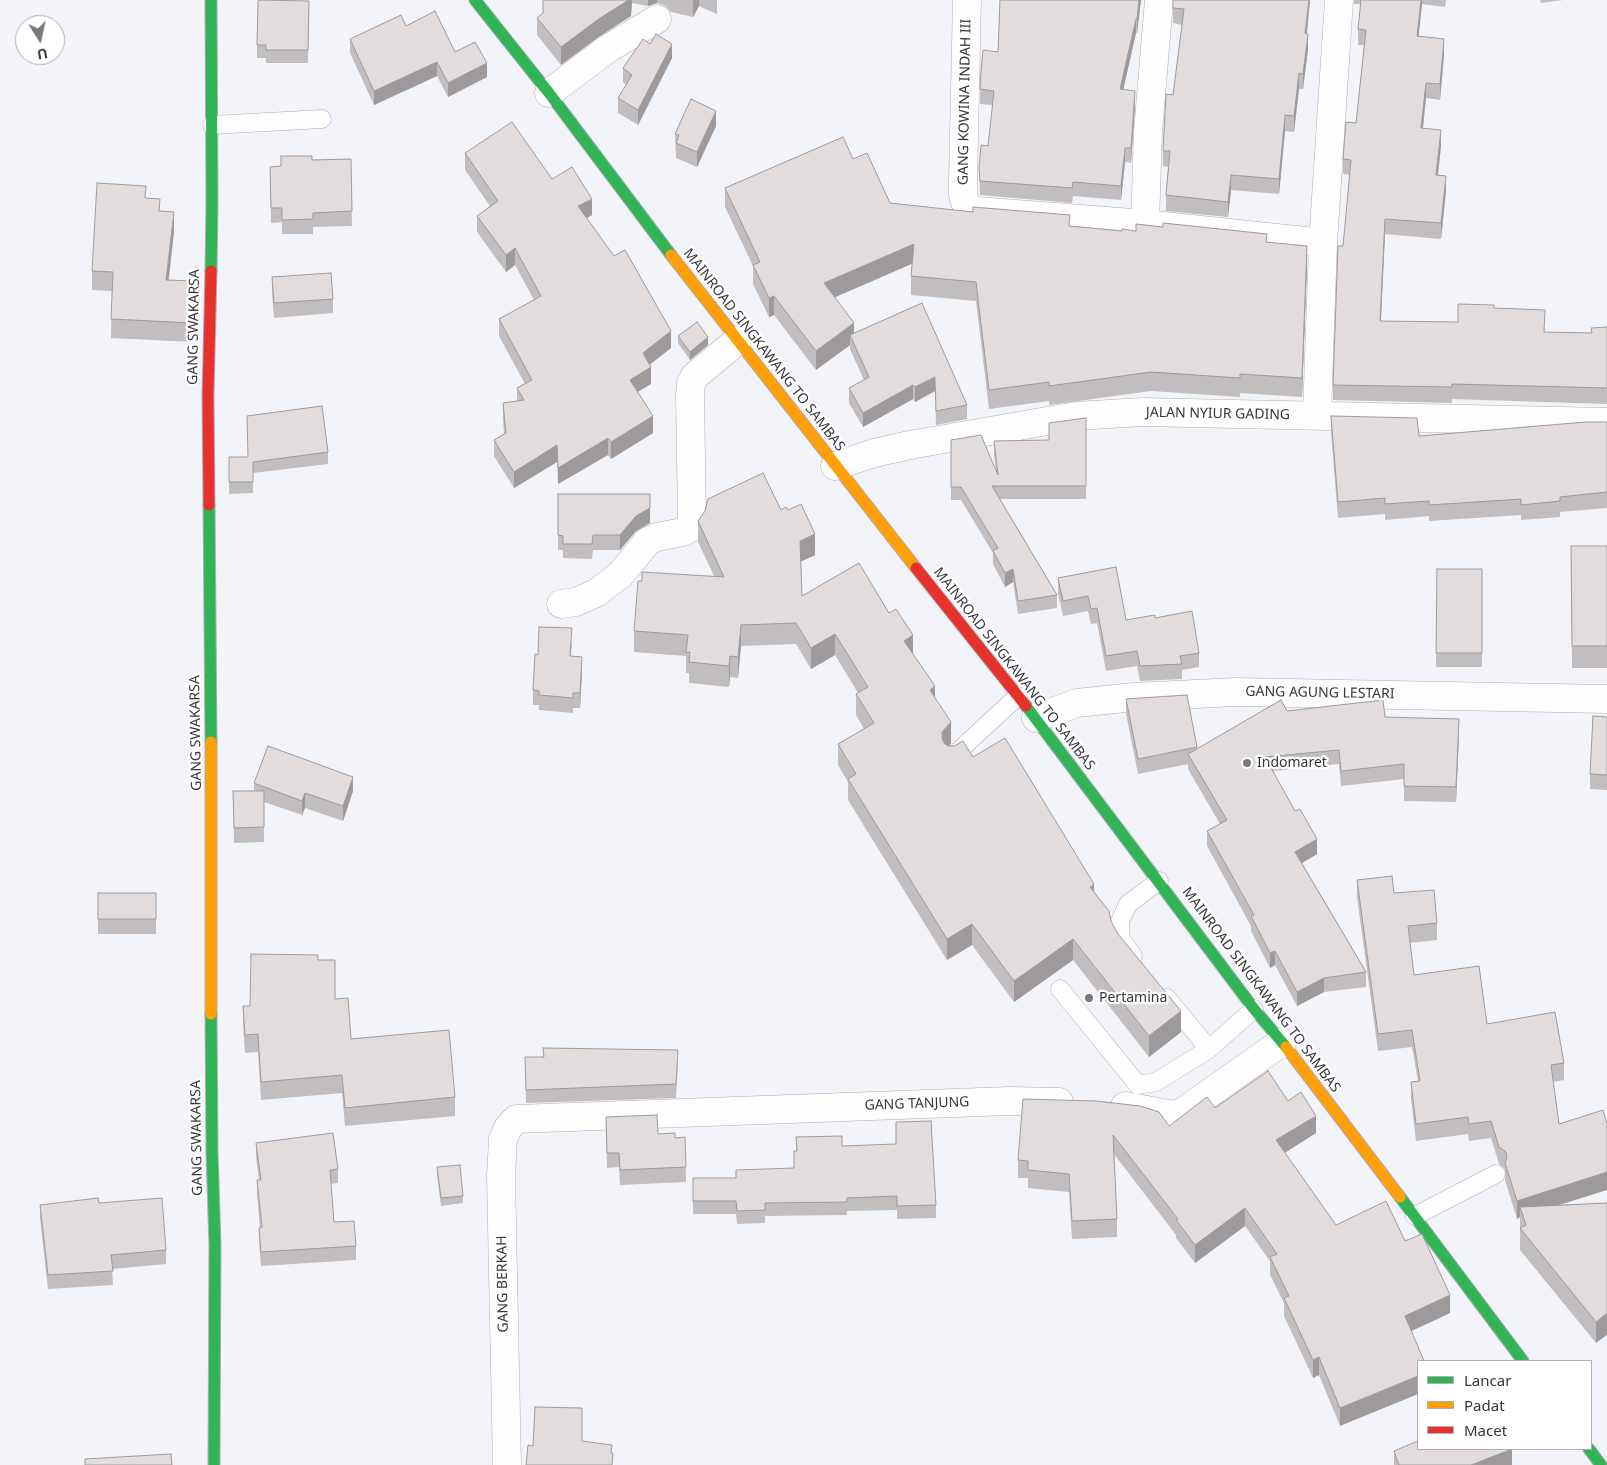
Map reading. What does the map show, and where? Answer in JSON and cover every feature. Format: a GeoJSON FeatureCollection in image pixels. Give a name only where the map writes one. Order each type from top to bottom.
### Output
{"type":"FeatureCollection","features":[{"type":"Feature","properties":{"kind":"main road","name":"GANG SWAKARSA"},"geometry":{"type":"LineString","coordinates":[[211,0],[211,286],[208,395],[212,819],[210,929],[215,1254],[214,1465]]}},
{"type":"Feature","properties":{"kind":"main road","name":"MAINROAD SINGKAWANG TO SAMBAS"},"geometry":{"type":"LineString","coordinates":[[475,0],[549,93],[730,347],[834,466],[1036,718],[1254,1009],[1282,1042],[1523,1360]]}},
{"type":"Feature","properties":{"kind":"main road"},"geometry":{"type":"LineString","coordinates":[[1590,1450],[1601,1465]]}},
{"type":"Feature","properties":{"kind":"street","name":"GANG KOWINA INDAH III"},"geometry":{"type":"LineString","coordinates":[[967,0],[963,195],[965,202],[970,208],[977,211],[1145,224],[1323,243]]}},
{"type":"Feature","properties":{"kind":"street"},"geometry":{"type":"LineString","coordinates":[[1145,224],[1148,132],[1159,0]]}},
{"type":"Feature","properties":{"kind":"street"},"geometry":{"type":"LineString","coordinates":[[1317,415],[1323,243],[1339,0]]}},
{"type":"Feature","properties":{"kind":"street"},"geometry":{"type":"LineString","coordinates":[[549,93],[609,48],[657,19]]}},
{"type":"Feature","properties":{"kind":"street"},"geometry":{"type":"LineString","coordinates":[[561,604],[576,602],[596,593],[620,575],[648,541],[657,537],[683,532],[690,528],[692,520],[691,383],[695,376],[730,347]]}},
{"type":"Feature","properties":{"kind":"street","name":"JALAN NYIUR GADING"},"geometry":{"type":"LineString","coordinates":[[834,466],[874,453],[910,445],[1076,416],[1142,412],[1607,422]]}},
{"type":"Feature","properties":{"kind":"street","name":"GANG AGUNG LESTARI"},"geometry":{"type":"LineString","coordinates":[[1036,718],[1077,703],[1134,697],[1236,692],[1607,699]]}},
{"type":"Feature","properties":{"kind":"street","name":"GANG TANJUNG"},"geometry":{"type":"LineString","coordinates":[[529,1118],[1009,1101],[1092,1103],[1174,1115],[1184,1111],[1282,1042]]}},
{"type":"Feature","properties":{"kind":"street","name":"GANG BERKAH"},"geometry":{"type":"LineString","coordinates":[[507,1465],[501,1176],[503,1140],[508,1128],[516,1120],[529,1118]]}},
{"type":"Feature","properties":{"kind":"lane"},"geometry":{"type":"LineString","coordinates":[[212,125],[322,119]]}},
{"type":"Feature","properties":{"kind":"lane"},"geometry":{"type":"LineString","coordinates":[[952,757],[1018,696]]}},
{"type":"Feature","properties":{"kind":"lane"},"geometry":{"type":"LineString","coordinates":[[1144,970],[1126,949],[1120,937],[1120,921],[1128,904],[1159,881]]}},
{"type":"Feature","properties":{"kind":"lane"},"geometry":{"type":"LineString","coordinates":[[1155,984],[1209,1049]]}},
{"type":"Feature","properties":{"kind":"lane"},"geometry":{"type":"LineString","coordinates":[[1060,989],[1138,1085],[1156,1082],[1209,1049],[1254,1009]]}},
{"type":"Feature","properties":{"kind":"lane"},"geometry":{"type":"LineString","coordinates":[[1415,1216],[1496,1174]]}},
{"type":"Feature","properties":{"kind":"building"},"geometry":{"type":"Polygon","coordinates":[[[543,0],[629,0],[600,18],[561,47],[537,18],[543,13],[543,0]]]}},
{"type":"Feature","properties":{"kind":"building"},"geometry":{"type":"Polygon","coordinates":[[[1000,0],[1139,0],[1137,19],[1120,89],[1135,91],[1131,148],[1125,148],[1121,186],[1073,182],[1072,188],[980,181],[981,145],[988,146],[994,91],[980,89],[983,50],[998,52],[1000,0]]]}},
{"type":"Feature","properties":{"kind":"building"},"geometry":{"type":"Polygon","coordinates":[[[1173,0],[1309,0],[1305,33],[1308,34],[1303,74],[1299,73],[1294,116],[1285,115],[1279,179],[1231,175],[1228,202],[1166,195],[1170,151],[1163,151],[1166,94],[1173,95],[1184,9],[1173,8],[1173,0]]]}},
{"type":"Feature","properties":{"kind":"building"},"geometry":{"type":"Polygon","coordinates":[[[1361,0],[1421,0],[1417,36],[1444,39],[1440,84],[1426,83],[1421,128],[1441,130],[1436,175],[1446,176],[1441,223],[1385,219],[1380,321],[1458,322],[1458,304],[1494,305],[1494,308],[1545,310],[1544,332],[1592,333],[1591,328],[1607,327],[1607,388],[1452,384],[1452,387],[1333,385],[1338,246],[1343,246],[1351,160],[1343,159],[1346,122],[1356,123],[1366,30],[1358,29],[1361,0]]]}},
{"type":"Feature","properties":{"kind":"building"},"geometry":{"type":"Polygon","coordinates":[[[258,1],[309,1],[308,50],[266,50],[266,45],[257,45],[258,1]]]}},
{"type":"Feature","properties":{"kind":"building"},"geometry":{"type":"Polygon","coordinates":[[[435,11],[455,52],[475,42],[487,63],[448,83],[437,62],[374,91],[350,39],[401,15],[406,26],[435,11]]]}},
{"type":"Feature","properties":{"kind":"building"},"geometry":{"type":"Polygon","coordinates":[[[656,34],[672,44],[638,110],[618,98],[632,75],[623,68],[643,39],[650,44],[656,34]]]}},
{"type":"Feature","properties":{"kind":"building"},"geometry":{"type":"Polygon","coordinates":[[[691,99],[716,111],[697,152],[676,143],[679,135],[675,134],[691,99]]]}},
{"type":"Feature","properties":{"kind":"building"},"geometry":{"type":"Polygon","coordinates":[[[512,122],[552,179],[572,167],[592,199],[578,206],[614,256],[625,250],[671,331],[643,353],[651,367],[630,380],[653,416],[611,442],[608,438],[558,468],[557,445],[514,472],[494,440],[506,433],[503,403],[524,400],[517,388],[532,380],[499,319],[541,296],[515,248],[506,255],[477,216],[498,201],[465,153],[512,122]]]}},
{"type":"Feature","properties":{"kind":"building"},"geometry":{"type":"Polygon","coordinates":[[[843,137],[853,159],[867,153],[890,203],[973,212],[973,207],[1070,215],[1069,226],[1122,231],[1122,229],[1136,231],[1136,224],[1163,227],[1163,223],[1267,234],[1266,242],[1307,246],[1302,378],[1240,374],[1240,378],[1151,372],[1049,386],[1049,382],[989,390],[976,282],[911,276],[914,244],[824,283],[854,323],[816,351],[774,296],[769,298],[753,265],[760,262],[725,188],[843,137]]]}},
{"type":"Feature","properties":{"kind":"building"},"geometry":{"type":"Polygon","coordinates":[[[281,156],[312,156],[312,160],[351,159],[352,211],[313,213],[313,219],[282,220],[282,208],[271,208],[270,167],[281,166],[281,156]]]}},
{"type":"Feature","properties":{"kind":"building"},"geometry":{"type":"Polygon","coordinates":[[[97,183],[146,186],[145,198],[160,199],[159,211],[174,212],[166,280],[194,281],[193,323],[111,319],[113,272],[92,271],[97,183]]]}},
{"type":"Feature","properties":{"kind":"building"},"geometry":{"type":"Polygon","coordinates":[[[331,273],[333,299],[274,303],[272,277],[331,273]]]}},
{"type":"Feature","properties":{"kind":"building"},"geometry":{"type":"Polygon","coordinates":[[[922,303],[967,405],[936,411],[935,377],[915,387],[913,385],[863,413],[849,388],[869,377],[850,335],[922,303]]]}},
{"type":"Feature","properties":{"kind":"building"},"geometry":{"type":"Polygon","coordinates":[[[697,322],[708,337],[690,352],[678,336],[697,322]]]}},
{"type":"Feature","properties":{"kind":"building"},"geometry":{"type":"Polygon","coordinates":[[[322,406],[328,452],[253,462],[253,482],[229,482],[229,457],[248,457],[247,416],[322,406]]]}},
{"type":"Feature","properties":{"kind":"building"},"geometry":{"type":"Polygon","coordinates":[[[1331,416],[1417,418],[1419,436],[1586,422],[1607,422],[1607,492],[1560,497],[1560,501],[1521,505],[1521,499],[1429,505],[1429,501],[1385,504],[1385,498],[1338,502],[1331,416]]]}},
{"type":"Feature","properties":{"kind":"building"},"geometry":{"type":"Polygon","coordinates":[[[1086,418],[1086,486],[992,486],[1057,595],[1018,601],[1013,569],[1005,573],[993,551],[998,548],[961,487],[951,487],[951,440],[981,435],[998,475],[994,441],[1049,440],[1049,423],[1086,418]]]}},
{"type":"Feature","properties":{"kind":"building"},"geometry":{"type":"Polygon","coordinates":[[[763,473],[781,510],[786,507],[788,510],[801,504],[815,534],[800,541],[802,596],[859,563],[889,613],[896,609],[913,635],[904,641],[935,686],[930,690],[951,722],[942,732],[944,743],[948,746],[954,746],[963,741],[973,757],[1005,738],[1094,884],[1090,887],[1109,911],[1111,921],[1118,934],[1181,1011],[1149,1036],[1073,939],[1014,981],[972,924],[947,939],[848,779],[856,774],[838,744],[874,723],[856,694],[868,687],[835,634],[811,648],[796,623],[741,625],[738,657],[730,656],[729,666],[689,662],[690,652],[686,653],[688,635],[634,631],[638,581],[642,581],[642,572],[724,577],[698,521],[705,511],[708,499],[763,473]]]}},
{"type":"Feature","properties":{"kind":"building"},"geometry":{"type":"Polygon","coordinates":[[[558,494],[650,494],[650,508],[636,516],[620,535],[593,535],[592,544],[563,544],[563,536],[558,535],[558,494]]]}},
{"type":"Feature","properties":{"kind":"building"},"geometry":{"type":"Polygon","coordinates":[[[1571,546],[1607,546],[1607,646],[1572,646],[1571,546]]]}},
{"type":"Feature","properties":{"kind":"building"},"geometry":{"type":"Polygon","coordinates":[[[1116,567],[1126,620],[1155,615],[1155,618],[1192,611],[1199,653],[1180,656],[1182,664],[1140,666],[1137,651],[1106,656],[1097,608],[1091,609],[1088,596],[1063,601],[1058,578],[1116,567]]]}},
{"type":"Feature","properties":{"kind":"building"},"geometry":{"type":"Polygon","coordinates":[[[1437,569],[1482,569],[1482,653],[1436,653],[1437,569]]]}},
{"type":"Feature","properties":{"kind":"building"},"geometry":{"type":"Polygon","coordinates":[[[539,627],[572,628],[570,656],[582,657],[580,693],[573,693],[573,698],[539,695],[539,691],[533,690],[535,654],[538,655],[539,627]]]}},
{"type":"Feature","properties":{"kind":"building"},"geometry":{"type":"Polygon","coordinates":[[[1187,695],[1197,747],[1138,759],[1126,699],[1187,695]]]}},
{"type":"Feature","properties":{"kind":"building"},"geometry":{"type":"Polygon","coordinates":[[[1281,700],[1287,711],[1383,700],[1385,717],[1459,719],[1456,787],[1404,786],[1404,764],[1341,771],[1339,750],[1265,757],[1295,811],[1300,809],[1317,839],[1295,852],[1366,972],[1324,978],[1297,992],[1275,951],[1270,953],[1251,916],[1254,915],[1207,831],[1227,820],[1188,754],[1281,700]]]}},
{"type":"Feature","properties":{"kind":"building"},"geometry":{"type":"Polygon","coordinates":[[[1593,716],[1607,717],[1607,775],[1590,774],[1593,716]]]}},
{"type":"Feature","properties":{"kind":"building"},"geometry":{"type":"Polygon","coordinates":[[[268,746],[353,777],[343,806],[305,793],[302,801],[254,783],[268,746]]]}},
{"type":"Feature","properties":{"kind":"building"},"geometry":{"type":"Polygon","coordinates":[[[233,791],[264,791],[264,827],[234,828],[233,791]]]}},
{"type":"Feature","properties":{"kind":"building"},"geometry":{"type":"Polygon","coordinates":[[[1392,876],[1394,893],[1434,890],[1437,923],[1408,926],[1414,975],[1479,966],[1487,1024],[1555,1012],[1564,1063],[1551,1065],[1559,1124],[1603,1110],[1607,1124],[1607,1172],[1517,1201],[1505,1163],[1507,1158],[1506,1152],[1499,1147],[1491,1121],[1469,1124],[1468,1117],[1416,1124],[1411,1082],[1420,1081],[1412,1030],[1378,1034],[1357,880],[1392,876]]]}},
{"type":"Feature","properties":{"kind":"building"},"geometry":{"type":"Polygon","coordinates":[[[98,893],[156,893],[156,919],[98,919],[98,893]]]}},
{"type":"Feature","properties":{"kind":"building"},"geometry":{"type":"Polygon","coordinates":[[[251,954],[318,955],[318,960],[335,960],[335,999],[348,998],[351,1039],[449,1030],[455,1097],[345,1108],[342,1075],[261,1082],[258,1034],[245,1035],[243,1006],[250,1006],[251,954]]]}},
{"type":"Feature","properties":{"kind":"building"},"geometry":{"type":"Polygon","coordinates":[[[543,1048],[678,1050],[676,1084],[526,1090],[525,1057],[544,1057],[543,1048]]]}},
{"type":"Feature","properties":{"kind":"building"},"geometry":{"type":"Polygon","coordinates":[[[1268,1071],[1288,1101],[1301,1092],[1316,1116],[1276,1140],[1336,1225],[1386,1201],[1405,1241],[1422,1234],[1450,1295],[1405,1316],[1424,1360],[1417,1360],[1417,1376],[1340,1408],[1319,1357],[1313,1360],[1284,1298],[1289,1296],[1270,1257],[1277,1254],[1245,1208],[1195,1245],[1176,1220],[1178,1219],[1113,1135],[1117,1219],[1072,1221],[1069,1174],[1028,1170],[1028,1161],[1018,1160],[1023,1099],[1096,1101],[1140,1106],[1159,1112],[1169,1126],[1207,1097],[1215,1108],[1268,1071]]]}},
{"type":"Feature","properties":{"kind":"building"},"geometry":{"type":"Polygon","coordinates":[[[657,1115],[658,1134],[675,1133],[675,1138],[685,1137],[686,1167],[620,1170],[619,1153],[607,1153],[606,1117],[657,1115]]]}},
{"type":"Feature","properties":{"kind":"building"},"geometry":{"type":"Polygon","coordinates":[[[931,1121],[936,1205],[897,1206],[897,1196],[847,1198],[847,1202],[765,1203],[765,1210],[737,1211],[736,1201],[693,1201],[693,1178],[736,1178],[736,1170],[794,1168],[794,1151],[797,1151],[796,1137],[842,1136],[842,1146],[896,1144],[896,1122],[931,1121]]]}},
{"type":"Feature","properties":{"kind":"building"},"geometry":{"type":"Polygon","coordinates":[[[333,1133],[338,1169],[330,1170],[334,1222],[354,1221],[356,1246],[261,1252],[259,1228],[262,1227],[257,1180],[261,1180],[256,1143],[333,1133]]]}},
{"type":"Feature","properties":{"kind":"building"},"geometry":{"type":"Polygon","coordinates":[[[460,1165],[463,1196],[441,1198],[437,1167],[460,1165]]]}},
{"type":"Feature","properties":{"kind":"building"},"geometry":{"type":"Polygon","coordinates":[[[98,1198],[99,1203],[162,1198],[166,1250],[111,1255],[113,1271],[48,1275],[40,1205],[98,1198]]]}},
{"type":"Feature","properties":{"kind":"building"},"geometry":{"type":"Polygon","coordinates":[[[1607,1203],[1607,1313],[1596,1322],[1520,1228],[1526,1225],[1520,1207],[1607,1203]]]}},
{"type":"Feature","properties":{"kind":"building"},"geometry":{"type":"Polygon","coordinates":[[[535,1407],[582,1408],[582,1441],[612,1445],[612,1465],[526,1465],[528,1445],[533,1446],[535,1407]]]}},
{"type":"Feature","properties":{"kind":"building"},"geometry":{"type":"Polygon","coordinates":[[[1417,1441],[1417,1450],[1509,1450],[1471,1465],[1399,1465],[1394,1451],[1417,1441]]]}},
{"type":"Feature","properties":{"kind":"building"},"geometry":{"type":"Polygon","coordinates":[[[171,1454],[172,1465],[85,1465],[85,1459],[171,1454]]]}},
{"type":"Feature","properties":{"kind":"traffic: fast"},"geometry":{"type":"LineString","coordinates":[[211,0],[211,271]]}},
{"type":"Feature","properties":{"kind":"traffic: fast"},"geometry":{"type":"LineString","coordinates":[[475,0],[549,93],[671,255]]}},
{"type":"Feature","properties":{"kind":"traffic: fast"},"geometry":{"type":"LineString","coordinates":[[209,505],[211,742]]}},
{"type":"Feature","properties":{"kind":"traffic: fast"},"geometry":{"type":"LineString","coordinates":[[1026,706],[1254,1009],[1286,1047]]}},
{"type":"Feature","properties":{"kind":"traffic: fast"},"geometry":{"type":"LineString","coordinates":[[211,1014],[215,1245],[214,1465]]}},
{"type":"Feature","properties":{"kind":"traffic: fast"},"geometry":{"type":"LineString","coordinates":[[1400,1197],[1522,1360]]}},
{"type":"Feature","properties":{"kind":"traffic: fast"},"geometry":{"type":"LineString","coordinates":[[1590,1450],[1601,1465]]}},
{"type":"Feature","properties":{"kind":"traffic: slow"},"geometry":{"type":"LineString","coordinates":[[671,255],[916,568]]}},
{"type":"Feature","properties":{"kind":"traffic: slow"},"geometry":{"type":"LineString","coordinates":[[211,742],[211,1014]]}},
{"type":"Feature","properties":{"kind":"traffic: slow"},"geometry":{"type":"LineString","coordinates":[[1286,1047],[1400,1197]]}},
{"type":"Feature","properties":{"kind":"traffic: jam"},"geometry":{"type":"LineString","coordinates":[[209,505],[208,395],[211,271]]}},
{"type":"Feature","properties":{"kind":"traffic: jam"},"geometry":{"type":"LineString","coordinates":[[916,568],[1026,706]]}},
{"type":"Feature","properties":{"kind":"place","name":"Indomaret"},"geometry":{"type":"Point","coordinates":[1247,763]}},
{"type":"Feature","properties":{"kind":"place","name":"Pertamina"},"geometry":{"type":"Point","coordinates":[1089,998]}}]}
